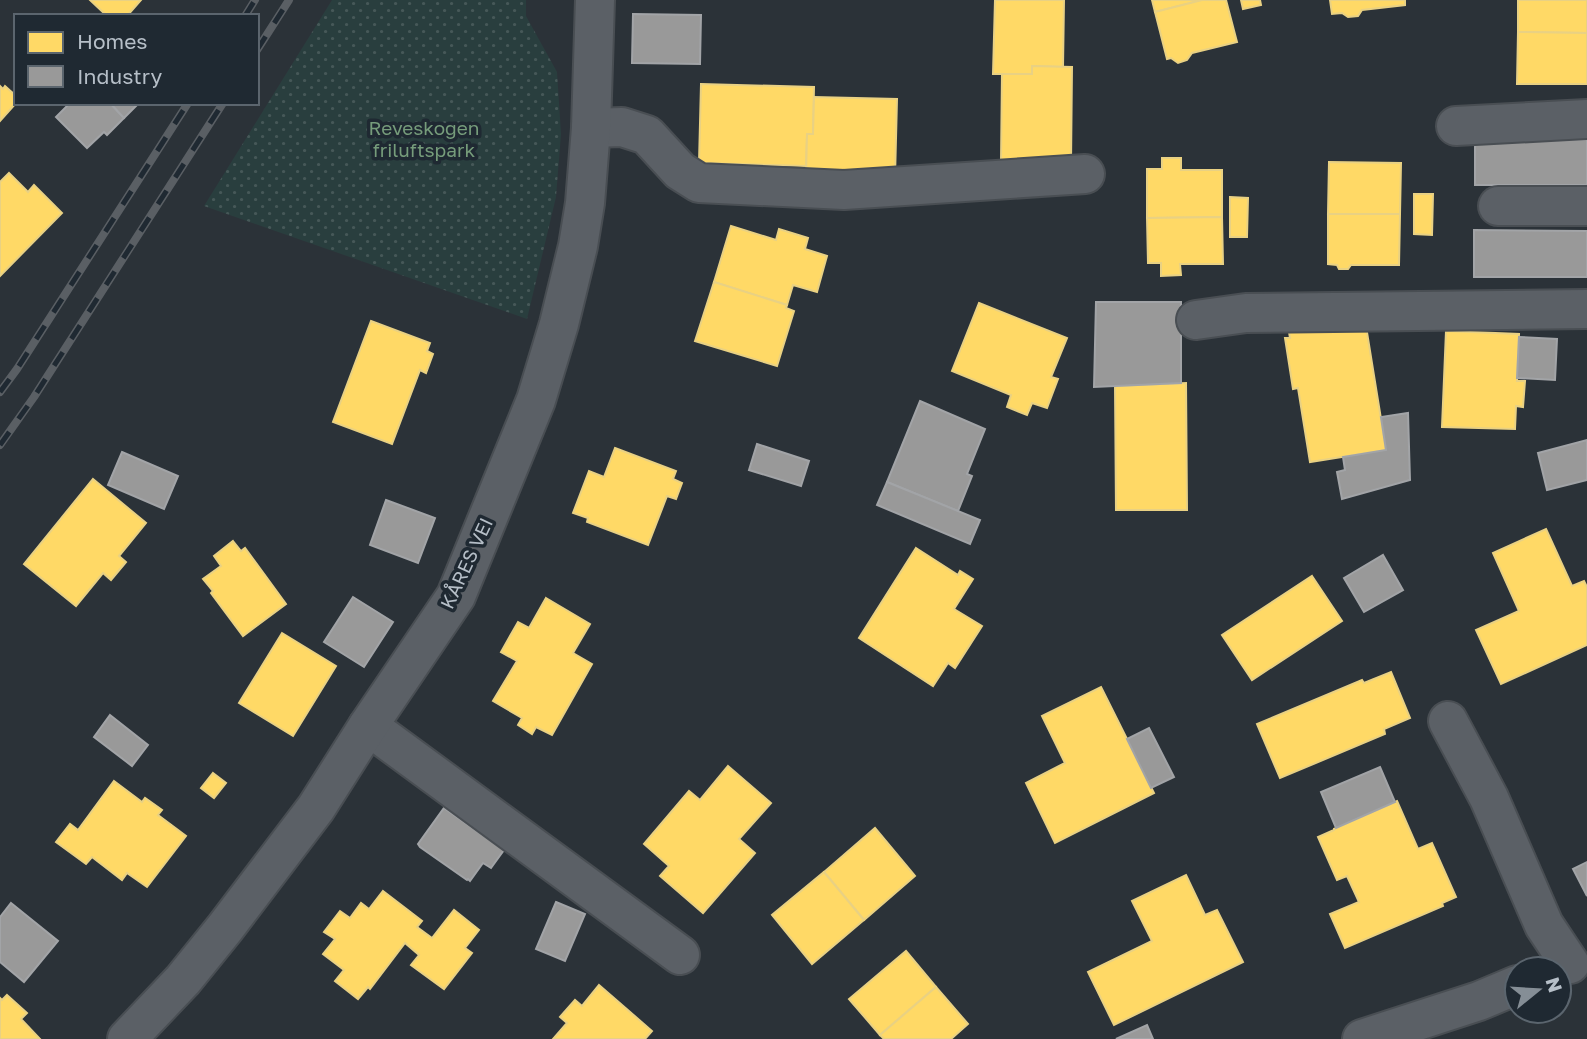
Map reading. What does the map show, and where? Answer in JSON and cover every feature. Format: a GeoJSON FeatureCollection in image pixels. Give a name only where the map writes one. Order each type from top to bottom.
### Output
{"type":"FeatureCollection","features":[{"type":"Feature","properties":{"kind":"street","name":"KÅRES VEI"},"geometry":{"type":"LineString","coordinates":[[127,1039],[183,980],[316,808],[456,596],[536,400],[559,324],[578,246],[585,203],[591,128],[595,0]]}},
{"type":"Feature","properties":{"kind":"street"},"geometry":{"type":"LineString","coordinates":[[1456,126],[1587,118]]}},
{"type":"Feature","properties":{"kind":"street"},"geometry":{"type":"LineString","coordinates":[[591,128],[622,127],[647,135],[680,172],[699,183],[844,190],[1085,174]]}},
{"type":"Feature","properties":{"kind":"street"},"geometry":{"type":"LineString","coordinates":[[1498,206],[1587,206]]}},
{"type":"Feature","properties":{"kind":"street"},"geometry":{"type":"LineString","coordinates":[[1196,320],[1246,313],[1587,309]]}},
{"type":"Feature","properties":{"kind":"street"},"geometry":{"type":"LineString","coordinates":[[1448,721],[1489,797],[1544,925],[1566,955]]}},
{"type":"Feature","properties":{"kind":"street"},"geometry":{"type":"LineString","coordinates":[[368,726],[680,955]]}},
{"type":"Feature","properties":{"kind":"street"},"geometry":{"type":"LineString","coordinates":[[1362,1039],[1503,991]]}},
{"type":"Feature","properties":{"kind":"green space","name":"Reveskogen friluftspark"},"geometry":{"type":"Polygon","coordinates":[[[332,0],[526,0],[526,16],[557,72],[561,134],[556,197],[527,319],[204,206],[332,0]]]}},
{"type":"Feature","properties":{"kind":"building: Homes"},"geometry":{"type":"Polygon","coordinates":[[[90,0],[141,0],[129,14],[105,14],[90,0]]]}},
{"type":"Feature","properties":{"kind":"building: Homes"},"geometry":{"type":"Polygon","coordinates":[[[995,0],[1064,0],[1063,67],[1032,66],[1032,74],[993,74],[995,0]]]}},
{"type":"Feature","properties":{"kind":"building: Homes"},"geometry":{"type":"Polygon","coordinates":[[[1152,0],[1202,0],[1155,12],[1152,0]]]}},
{"type":"Feature","properties":{"kind":"building: Homes"},"geometry":{"type":"Polygon","coordinates":[[[1202,0],[1226,0],[1237,42],[1192,53],[1187,60],[1178,63],[1171,58],[1167,59],[1155,12],[1202,0]]]}},
{"type":"Feature","properties":{"kind":"building: Homes"},"geometry":{"type":"Polygon","coordinates":[[[1241,0],[1260,0],[1261,5],[1243,9],[1241,0]]]}},
{"type":"Feature","properties":{"kind":"building: Homes"},"geometry":{"type":"Polygon","coordinates":[[[1330,0],[1405,0],[1405,5],[1362,10],[1358,16],[1348,17],[1342,13],[1332,14],[1330,0]]]}},
{"type":"Feature","properties":{"kind":"building: Homes"},"geometry":{"type":"Polygon","coordinates":[[[1518,0],[1587,0],[1587,33],[1518,32],[1518,0]]]}},
{"type":"Feature","properties":{"kind":"building: Homes"},"geometry":{"type":"Polygon","coordinates":[[[1518,32],[1587,33],[1587,84],[1517,84],[1518,32]]]}},
{"type":"Feature","properties":{"kind":"building: Homes"},"geometry":{"type":"Polygon","coordinates":[[[1032,66],[1072,67],[1071,164],[1001,163],[1002,74],[1032,74],[1032,66]]]}},
{"type":"Feature","properties":{"kind":"building: Homes"},"geometry":{"type":"Polygon","coordinates":[[[701,84],[814,87],[813,134],[807,134],[806,166],[699,163],[701,84]]]}},
{"type":"Feature","properties":{"kind":"building: Homes"},"geometry":{"type":"Polygon","coordinates":[[[0,86],[3,89],[5,86],[14,94],[14,105],[0,121],[0,86]]]}},
{"type":"Feature","properties":{"kind":"building: Homes"},"geometry":{"type":"Polygon","coordinates":[[[814,97],[897,99],[895,178],[806,176],[807,134],[813,134],[814,97]]]}},
{"type":"Feature","properties":{"kind":"building: Homes"},"geometry":{"type":"Polygon","coordinates":[[[1162,158],[1181,158],[1181,170],[1222,170],[1222,217],[1147,218],[1147,169],[1162,169],[1162,158]]]}},
{"type":"Feature","properties":{"kind":"building: Homes"},"geometry":{"type":"Polygon","coordinates":[[[1329,162],[1401,163],[1400,214],[1328,214],[1329,162]]]}},
{"type":"Feature","properties":{"kind":"building: Homes"},"geometry":{"type":"Polygon","coordinates":[[[9,173],[28,192],[34,185],[62,213],[0,276],[0,182],[9,173]]]}},
{"type":"Feature","properties":{"kind":"building: Homes"},"geometry":{"type":"Polygon","coordinates":[[[1414,194],[1433,194],[1432,235],[1414,234],[1414,194]]]}},
{"type":"Feature","properties":{"kind":"building: Homes"},"geometry":{"type":"Polygon","coordinates":[[[1230,197],[1248,198],[1247,237],[1230,237],[1230,197]]]}},
{"type":"Feature","properties":{"kind":"building: Homes"},"geometry":{"type":"Polygon","coordinates":[[[1328,214],[1400,214],[1399,265],[1351,265],[1348,269],[1339,269],[1337,265],[1328,264],[1328,214]]]}},
{"type":"Feature","properties":{"kind":"building: Homes"},"geometry":{"type":"Polygon","coordinates":[[[1222,217],[1223,264],[1180,264],[1181,275],[1161,276],[1161,263],[1148,263],[1147,218],[1222,217]]]}},
{"type":"Feature","properties":{"kind":"building: Homes"},"geometry":{"type":"Polygon","coordinates":[[[731,226],[776,240],[779,229],[808,238],[805,249],[827,256],[817,292],[793,285],[787,305],[714,282],[731,226]]]}},
{"type":"Feature","properties":{"kind":"building: Homes"},"geometry":{"type":"Polygon","coordinates":[[[714,282],[787,305],[786,308],[794,311],[777,366],[695,341],[714,282]]]}},
{"type":"Feature","properties":{"kind":"building: Homes"},"geometry":{"type":"Polygon","coordinates":[[[979,303],[1067,338],[1051,377],[1058,379],[1047,408],[1032,403],[1027,415],[1007,407],[1011,395],[952,371],[979,303]]]}},
{"type":"Feature","properties":{"kind":"building: Homes"},"geometry":{"type":"Polygon","coordinates":[[[1365,320],[1386,450],[1310,462],[1298,388],[1293,389],[1285,338],[1290,338],[1289,332],[1365,320]]]}},
{"type":"Feature","properties":{"kind":"building: Homes"},"geometry":{"type":"Polygon","coordinates":[[[371,321],[430,343],[427,351],[433,354],[426,373],[420,370],[392,444],[333,422],[371,321]]]}},
{"type":"Feature","properties":{"kind":"building: Homes"},"geometry":{"type":"Polygon","coordinates":[[[1446,331],[1519,334],[1517,381],[1525,381],[1523,407],[1516,406],[1515,429],[1442,427],[1446,331]]]}},
{"type":"Feature","properties":{"kind":"building: Homes"},"geometry":{"type":"Polygon","coordinates":[[[1186,383],[1187,510],[1116,510],[1115,386],[1186,383]]]}},
{"type":"Feature","properties":{"kind":"building: Homes"},"geometry":{"type":"Polygon","coordinates":[[[615,448],[676,471],[673,479],[682,483],[676,499],[667,496],[648,545],[587,522],[588,518],[573,513],[589,471],[604,477],[615,448]]]}},
{"type":"Feature","properties":{"kind":"building: Homes"},"geometry":{"type":"Polygon","coordinates":[[[93,479],[146,523],[119,556],[126,562],[111,580],[103,573],[76,606],[24,564],[93,479]]]}},
{"type":"Feature","properties":{"kind":"building: Homes"},"geometry":{"type":"Polygon","coordinates":[[[1546,529],[1572,586],[1584,581],[1587,587],[1587,645],[1501,684],[1476,630],[1519,611],[1493,553],[1546,529]]]}},
{"type":"Feature","properties":{"kind":"building: Homes"},"geometry":{"type":"Polygon","coordinates":[[[233,541],[241,551],[245,548],[286,604],[243,636],[203,579],[221,566],[214,556],[233,541]]]}},
{"type":"Feature","properties":{"kind":"building: Homes"},"geometry":{"type":"Polygon","coordinates":[[[916,548],[958,575],[960,571],[973,579],[954,609],[982,626],[955,668],[948,663],[933,686],[859,638],[916,548]]]}},
{"type":"Feature","properties":{"kind":"building: Homes"},"geometry":{"type":"Polygon","coordinates":[[[1312,576],[1342,621],[1252,680],[1222,635],[1312,576]]]}},
{"type":"Feature","properties":{"kind":"building: Homes"},"geometry":{"type":"Polygon","coordinates":[[[546,598],[590,624],[573,653],[592,664],[552,735],[536,727],[532,734],[518,725],[522,718],[493,701],[517,661],[501,652],[518,622],[529,628],[546,598]]]}},
{"type":"Feature","properties":{"kind":"building: Homes"},"geometry":{"type":"Polygon","coordinates":[[[282,633],[336,666],[293,736],[239,703],[282,633]]]}},
{"type":"Feature","properties":{"kind":"building: Homes"},"geometry":{"type":"Polygon","coordinates":[[[1391,672],[1410,718],[1384,729],[1385,734],[1280,778],[1257,724],[1362,680],[1364,683],[1391,672]]]}},
{"type":"Feature","properties":{"kind":"building: Homes"},"geometry":{"type":"Polygon","coordinates":[[[1101,687],[1154,793],[1055,843],[1026,783],[1065,763],[1042,716],[1101,687]]]}},
{"type":"Feature","properties":{"kind":"building: Homes"},"geometry":{"type":"Polygon","coordinates":[[[728,766],[771,803],[739,839],[755,853],[703,913],[660,876],[669,866],[644,844],[689,791],[700,800],[728,766]]]}},
{"type":"Feature","properties":{"kind":"building: Homes"},"geometry":{"type":"Polygon","coordinates":[[[213,773],[226,783],[214,798],[201,788],[213,773]]]}},
{"type":"Feature","properties":{"kind":"building: Homes"},"geometry":{"type":"Polygon","coordinates":[[[114,781],[142,802],[145,798],[162,810],[158,815],[186,836],[147,887],[127,873],[122,880],[92,857],[86,864],[56,842],[70,824],[78,830],[114,781]]]}},
{"type":"Feature","properties":{"kind":"building: Homes"},"geometry":{"type":"Polygon","coordinates":[[[1397,801],[1418,849],[1432,843],[1456,897],[1442,903],[1443,906],[1345,948],[1330,914],[1359,902],[1347,876],[1337,880],[1318,837],[1397,801]]]}},
{"type":"Feature","properties":{"kind":"building: Homes"},"geometry":{"type":"Polygon","coordinates":[[[875,828],[915,876],[864,920],[824,872],[875,828]]]}},
{"type":"Feature","properties":{"kind":"building: Homes"},"geometry":{"type":"Polygon","coordinates":[[[824,872],[864,920],[812,964],[772,915],[824,872]]]}},
{"type":"Feature","properties":{"kind":"building: Homes"},"geometry":{"type":"Polygon","coordinates":[[[1186,875],[1205,915],[1217,910],[1243,962],[1114,1025],[1088,972],[1152,941],[1132,901],[1186,875]]]}},
{"type":"Feature","properties":{"kind":"building: Homes"},"geometry":{"type":"Polygon","coordinates":[[[383,891],[422,921],[417,927],[432,938],[454,910],[479,930],[465,948],[472,953],[444,989],[411,965],[419,955],[405,943],[370,989],[368,987],[358,999],[335,981],[344,970],[323,954],[335,939],[324,932],[340,911],[350,918],[361,903],[369,909],[383,891]]]}},
{"type":"Feature","properties":{"kind":"building: Homes"},"geometry":{"type":"Polygon","coordinates":[[[906,951],[936,987],[880,1035],[849,999],[906,951]]]}},
{"type":"Feature","properties":{"kind":"building: Homes"},"geometry":{"type":"Polygon","coordinates":[[[599,985],[652,1031],[645,1039],[553,1039],[567,1023],[560,1017],[575,1000],[582,1006],[599,985]]]}},
{"type":"Feature","properties":{"kind":"building: Homes"},"geometry":{"type":"Polygon","coordinates":[[[936,987],[968,1024],[951,1039],[884,1039],[880,1035],[936,987]]]}},
{"type":"Feature","properties":{"kind":"building: Homes"},"geometry":{"type":"Polygon","coordinates":[[[7,995],[27,1013],[21,1019],[40,1039],[0,1039],[0,998],[2,1000],[7,995]]]}},
{"type":"Feature","properties":{"kind":"building: Industry"},"geometry":{"type":"Polygon","coordinates":[[[633,14],[701,15],[700,64],[632,63],[633,14]]]}},
{"type":"Feature","properties":{"kind":"building: Industry"},"geometry":{"type":"Polygon","coordinates":[[[68,105],[112,105],[124,118],[107,135],[104,132],[87,148],[56,117],[68,105]]]}},
{"type":"Feature","properties":{"kind":"building: Industry"},"geometry":{"type":"Polygon","coordinates":[[[112,105],[137,105],[124,118],[112,105]]]}},
{"type":"Feature","properties":{"kind":"building: Industry"},"geometry":{"type":"Polygon","coordinates":[[[1587,139],[1587,185],[1475,185],[1475,140],[1587,139]]]}},
{"type":"Feature","properties":{"kind":"building: Industry"},"geometry":{"type":"Polygon","coordinates":[[[1474,230],[1587,231],[1587,277],[1474,277],[1474,230]]]}},
{"type":"Feature","properties":{"kind":"building: Industry"},"geometry":{"type":"Polygon","coordinates":[[[1096,302],[1181,302],[1181,383],[1094,387],[1096,302]]]}},
{"type":"Feature","properties":{"kind":"building: Industry"},"geometry":{"type":"Polygon","coordinates":[[[1519,337],[1557,339],[1555,380],[1517,378],[1519,337]]]}},
{"type":"Feature","properties":{"kind":"building: Industry"},"geometry":{"type":"Polygon","coordinates":[[[920,401],[985,429],[967,474],[972,476],[958,511],[887,482],[920,401]]]}},
{"type":"Feature","properties":{"kind":"building: Industry"},"geometry":{"type":"Polygon","coordinates":[[[1408,413],[1410,480],[1342,499],[1337,472],[1345,470],[1343,457],[1386,450],[1381,417],[1408,413]]]}},
{"type":"Feature","properties":{"kind":"building: Industry"},"geometry":{"type":"Polygon","coordinates":[[[1587,440],[1587,480],[1547,490],[1538,453],[1587,440]]]}},
{"type":"Feature","properties":{"kind":"building: Industry"},"geometry":{"type":"Polygon","coordinates":[[[757,444],[809,461],[801,486],[749,470],[757,444]]]}},
{"type":"Feature","properties":{"kind":"building: Industry"},"geometry":{"type":"Polygon","coordinates":[[[122,452],[178,476],[164,509],[108,485],[122,452]]]}},
{"type":"Feature","properties":{"kind":"building: Industry"},"geometry":{"type":"Polygon","coordinates":[[[887,482],[980,520],[970,544],[877,505],[887,482]]]}},
{"type":"Feature","properties":{"kind":"building: Industry"},"geometry":{"type":"Polygon","coordinates":[[[386,500],[435,518],[418,563],[370,545],[386,500]]]}},
{"type":"Feature","properties":{"kind":"building: Industry"},"geometry":{"type":"Polygon","coordinates":[[[1383,555],[1403,590],[1364,612],[1344,578],[1383,555]]]}},
{"type":"Feature","properties":{"kind":"building: Industry"},"geometry":{"type":"Polygon","coordinates":[[[353,597],[393,622],[364,667],[324,642],[353,597]]]}},
{"type":"Feature","properties":{"kind":"building: Industry"},"geometry":{"type":"Polygon","coordinates":[[[110,715],[148,745],[132,766],[94,737],[110,715]]]}},
{"type":"Feature","properties":{"kind":"building: Industry"},"geometry":{"type":"Polygon","coordinates":[[[1149,728],[1174,777],[1151,788],[1127,739],[1149,728]]]}},
{"type":"Feature","properties":{"kind":"building: Industry"},"geometry":{"type":"Polygon","coordinates":[[[1380,767],[1395,802],[1336,828],[1321,792],[1380,767]]]}},
{"type":"Feature","properties":{"kind":"building: Industry"},"geometry":{"type":"Polygon","coordinates":[[[444,808],[504,850],[491,868],[483,863],[470,881],[418,844],[444,808]]]}},
{"type":"Feature","properties":{"kind":"building: Industry"},"geometry":{"type":"Polygon","coordinates":[[[1587,862],[1587,896],[1573,869],[1587,862]]]}},
{"type":"Feature","properties":{"kind":"building: Industry"},"geometry":{"type":"Polygon","coordinates":[[[556,902],[585,914],[565,961],[536,949],[556,902]]]}},
{"type":"Feature","properties":{"kind":"building: Industry"},"geometry":{"type":"Polygon","coordinates":[[[11,903],[58,941],[24,982],[0,962],[0,917],[11,903]]]}},
{"type":"Feature","properties":{"kind":"building: Industry"},"geometry":{"type":"Polygon","coordinates":[[[1147,1025],[1153,1039],[1116,1039],[1147,1025]]]}},
{"type":"Feature","properties":{"kind":"railway"},"geometry":{"type":"LineString","coordinates":[[246,14],[255,0]]}},
{"type":"Feature","properties":{"kind":"railway"},"geometry":{"type":"LineString","coordinates":[[259,47],[289,0]]}},
{"type":"Feature","properties":{"kind":"railway"},"geometry":{"type":"LineString","coordinates":[[0,392],[187,105]]}},
{"type":"Feature","properties":{"kind":"railway"},"geometry":{"type":"LineString","coordinates":[[0,445],[34,397],[222,105]]}}]}
